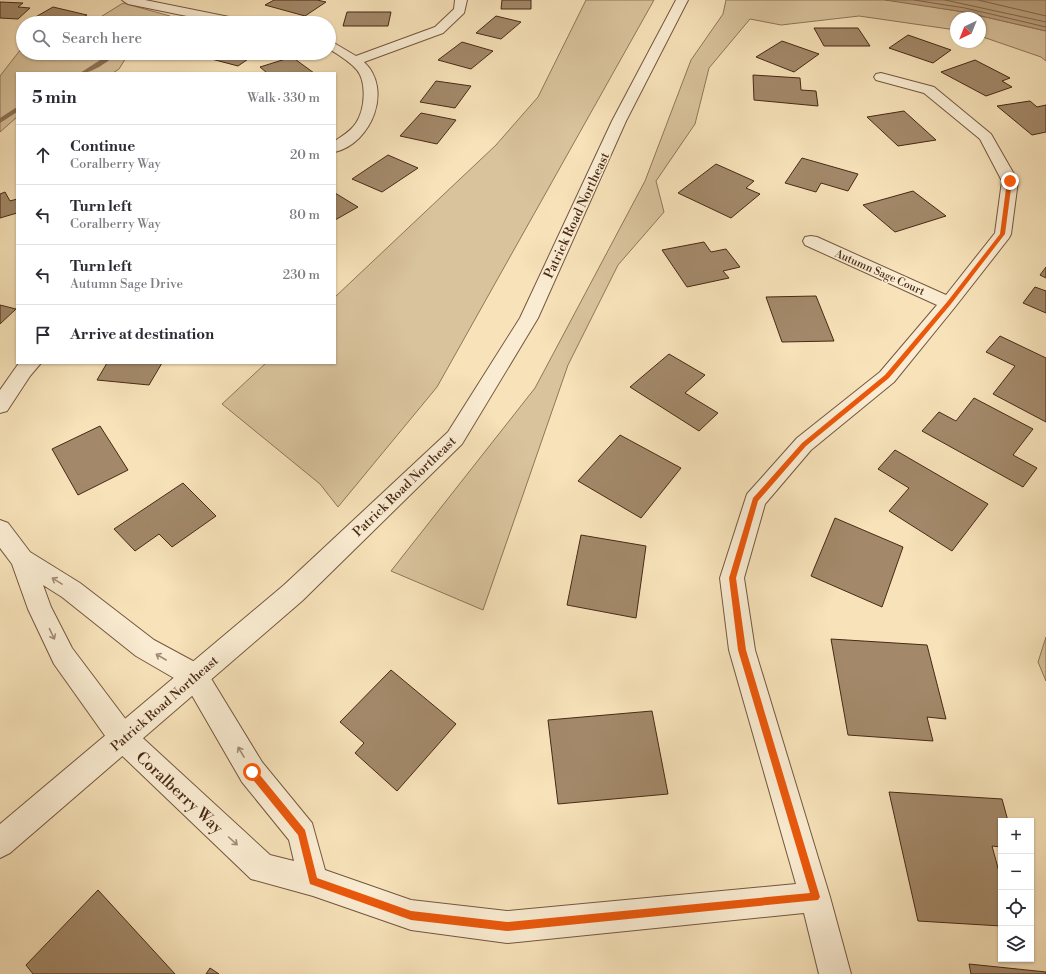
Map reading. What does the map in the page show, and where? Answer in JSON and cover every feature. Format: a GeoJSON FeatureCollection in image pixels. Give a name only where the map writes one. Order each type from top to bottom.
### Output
{"type":"FeatureCollection","features":[{"type":"Feature","properties":{"kind":"street"},"geometry":{"type":"LineString","coordinates":[[128,0],[205,16]]}},
{"type":"Feature","properties":{"kind":"street"},"geometry":{"type":"LineString","coordinates":[[356,60],[404,44],[439,30],[460,10],[461,0]]}},
{"type":"Feature","properties":{"kind":"street","name":"Patrick Road Northeast"},"geometry":{"type":"LineString","coordinates":[[0,843],[293,593],[455,438],[529,318],[619,121],[682,0]]}},
{"type":"Feature","properties":{"kind":"street"},"geometry":{"type":"LineString","coordinates":[[336,48],[356,60],[370,78],[372,90],[367,115],[361,127],[336,147]]}},
{"type":"Feature","properties":{"kind":"street"},"geometry":{"type":"LineString","coordinates":[[835,974],[815,897],[742,650],[732,578],[755,500],[804,444],[887,376],[949,303],[1003,234],[1010,181],[986,137],[929,90],[881,77]]}},
{"type":"Feature","properties":{"kind":"street","name":"Autumn Sage Court"},"geometry":{"type":"LineString","coordinates":[[811,241],[949,303]]}},
{"type":"Feature","properties":{"kind":"street"},"geometry":{"type":"LineString","coordinates":[[0,406],[23,371],[30,364]]}},
{"type":"Feature","properties":{"kind":"street","name":"Coralberry Way"},"geometry":{"type":"LineString","coordinates":[[0,530],[22,559],[40,608],[63,656],[123,738],[262,868],[313,881],[411,915],[507,927],[815,897]]}},
{"type":"Feature","properties":{"kind":"street","name":"Coralberry Way"},"geometry":{"type":"LineString","coordinates":[[22,559],[71,590],[145,648],[195,676]]}},
{"type":"Feature","properties":{"kind":"street"},"geometry":{"type":"LineString","coordinates":[[195,676],[252,772],[302,833],[313,881]]}},
{"type":"Feature","properties":{"kind":"shaded area"},"geometry":{"type":"Polygon","coordinates":[[[586,0],[654,0],[437,387],[338,507],[320,484],[222,404],[265,364],[336,364],[336,296],[496,145],[538,97],[586,0]]]}},
{"type":"Feature","properties":{"kind":"shaded area"},"geometry":{"type":"Polygon","coordinates":[[[726,0],[890,0],[964,12],[950,12],[950,29],[859,16],[781,25],[750,19],[709,68],[695,124],[656,181],[664,212],[618,265],[568,365],[483,610],[391,571],[535,388],[645,181],[691,60],[723,14],[726,0]]]}},
{"type":"Feature","properties":{"kind":"shaded area"},"geometry":{"type":"Polygon","coordinates":[[[123,3],[170,16],[102,16],[123,3]]]}},
{"type":"Feature","properties":{"kind":"shaded area"},"geometry":{"type":"Polygon","coordinates":[[[986,17],[1046,31],[1046,61],[1041,57],[986,38],[986,17]]]}},
{"type":"Feature","properties":{"kind":"shaded area"},"geometry":{"type":"Polygon","coordinates":[[[16,55],[16,60],[125,60],[119,69],[114,72],[16,72],[16,118],[0,132],[0,76],[16,55]]]}},
{"type":"Feature","properties":{"kind":"shaded area"},"geometry":{"type":"Polygon","coordinates":[[[1046,637],[1046,681],[1038,662],[1046,637]]]}},
{"type":"Feature","properties":{"kind":"water"},"geometry":{"type":"Polygon","coordinates":[[[885,0],[1046,0],[1046,31],[986,17],[986,12],[964,12],[885,0]]]}},
{"type":"Feature","properties":{"kind":"building"},"geometry":{"type":"Polygon","coordinates":[[[274,0],[317,0],[326,2],[305,16],[265,5],[274,0]]]}},
{"type":"Feature","properties":{"kind":"building"},"geometry":{"type":"Polygon","coordinates":[[[502,0],[531,0],[531,9],[501,9],[502,0]]]}},
{"type":"Feature","properties":{"kind":"building"},"geometry":{"type":"Polygon","coordinates":[[[0,2],[23,3],[18,7],[30,8],[21,16],[16,16],[16,19],[0,18],[0,2]]]}},
{"type":"Feature","properties":{"kind":"building"},"geometry":{"type":"Polygon","coordinates":[[[53,7],[87,15],[85,16],[37,16],[53,7]]]}},
{"type":"Feature","properties":{"kind":"building"},"geometry":{"type":"Polygon","coordinates":[[[347,12],[391,12],[388,26],[343,26],[347,12]]]}},
{"type":"Feature","properties":{"kind":"building"},"geometry":{"type":"Polygon","coordinates":[[[496,16],[521,22],[501,39],[476,33],[496,16]]]}},
{"type":"Feature","properties":{"kind":"building"},"geometry":{"type":"Polygon","coordinates":[[[814,28],[858,28],[870,46],[824,46],[814,28]]]}},
{"type":"Feature","properties":{"kind":"building"},"geometry":{"type":"Polygon","coordinates":[[[908,35],[951,50],[933,63],[889,48],[908,35]]]}},
{"type":"Feature","properties":{"kind":"building"},"geometry":{"type":"Polygon","coordinates":[[[782,41],[819,54],[794,72],[756,57],[782,41]]]}},
{"type":"Feature","properties":{"kind":"building"},"geometry":{"type":"Polygon","coordinates":[[[462,42],[493,51],[471,69],[438,60],[462,42]]]}},
{"type":"Feature","properties":{"kind":"building"},"geometry":{"type":"Polygon","coordinates":[[[215,60],[247,60],[238,66],[215,60]]]}},
{"type":"Feature","properties":{"kind":"building"},"geometry":{"type":"Polygon","coordinates":[[[282,60],[296,60],[313,72],[266,72],[260,67],[282,60]]]}},
{"type":"Feature","properties":{"kind":"building"},"geometry":{"type":"Polygon","coordinates":[[[975,60],[1010,78],[1002,81],[1012,87],[986,96],[941,72],[975,60]]]}},
{"type":"Feature","properties":{"kind":"building"},"geometry":{"type":"Polygon","coordinates":[[[753,75],[800,78],[801,90],[816,91],[818,106],[754,100],[753,75]]]}},
{"type":"Feature","properties":{"kind":"building"},"geometry":{"type":"Polygon","coordinates":[[[436,81],[471,86],[455,108],[420,102],[436,81]]]}},
{"type":"Feature","properties":{"kind":"building"},"geometry":{"type":"Polygon","coordinates":[[[1030,101],[1037,107],[1046,105],[1046,132],[1032,135],[997,106],[1030,101]]]}},
{"type":"Feature","properties":{"kind":"building"},"geometry":{"type":"Polygon","coordinates":[[[904,111],[936,140],[898,146],[867,117],[904,111]]]}},
{"type":"Feature","properties":{"kind":"building"},"geometry":{"type":"Polygon","coordinates":[[[421,113],[456,120],[437,144],[400,136],[421,113]]]}},
{"type":"Feature","properties":{"kind":"building"},"geometry":{"type":"Polygon","coordinates":[[[388,155],[418,168],[382,192],[352,179],[388,155]]]}},
{"type":"Feature","properties":{"kind":"building"},"geometry":{"type":"Polygon","coordinates":[[[802,158],[858,174],[848,191],[821,183],[816,192],[785,183],[802,158]]]}},
{"type":"Feature","properties":{"kind":"building"},"geometry":{"type":"Polygon","coordinates":[[[716,164],[754,181],[746,188],[760,194],[731,218],[678,193],[716,164]]]}},
{"type":"Feature","properties":{"kind":"building"},"geometry":{"type":"Polygon","coordinates":[[[913,191],[946,216],[895,232],[863,205],[913,191]]]}},
{"type":"Feature","properties":{"kind":"building"},"geometry":{"type":"Polygon","coordinates":[[[5,192],[10,201],[16,199],[16,213],[0,218],[0,194],[5,192]]]}},
{"type":"Feature","properties":{"kind":"building"},"geometry":{"type":"Polygon","coordinates":[[[336,194],[358,207],[336,219],[336,194]]]}},
{"type":"Feature","properties":{"kind":"building"},"geometry":{"type":"Polygon","coordinates":[[[704,242],[711,252],[726,249],[740,267],[723,271],[729,278],[687,287],[662,250],[704,242]]]}},
{"type":"Feature","properties":{"kind":"building"},"geometry":{"type":"Polygon","coordinates":[[[1046,267],[1046,278],[1040,275],[1046,267]]]}},
{"type":"Feature","properties":{"kind":"building"},"geometry":{"type":"Polygon","coordinates":[[[1035,287],[1046,291],[1046,313],[1023,303],[1035,287]]]}},
{"type":"Feature","properties":{"kind":"building"},"geometry":{"type":"Polygon","coordinates":[[[816,296],[834,341],[782,342],[766,297],[816,296]]]}},
{"type":"Feature","properties":{"kind":"building"},"geometry":{"type":"Polygon","coordinates":[[[0,305],[16,309],[0,324],[0,305]]]}},
{"type":"Feature","properties":{"kind":"building"},"geometry":{"type":"Polygon","coordinates":[[[1000,336],[1046,358],[1046,422],[993,394],[1015,366],[986,352],[1000,336]]]}},
{"type":"Feature","properties":{"kind":"building"},"geometry":{"type":"Polygon","coordinates":[[[669,354],[705,375],[685,393],[718,413],[699,431],[630,387],[669,354]]]}},
{"type":"Feature","properties":{"kind":"building"},"geometry":{"type":"Polygon","coordinates":[[[106,364],[161,364],[149,385],[97,380],[106,364]]]}},
{"type":"Feature","properties":{"kind":"building"},"geometry":{"type":"Polygon","coordinates":[[[974,398],[1033,429],[1013,455],[1037,468],[1023,487],[922,431],[939,412],[956,421],[974,398]]]}},
{"type":"Feature","properties":{"kind":"building"},"geometry":{"type":"Polygon","coordinates":[[[100,426],[128,470],[78,495],[52,449],[100,426]]]}},
{"type":"Feature","properties":{"kind":"building"},"geometry":{"type":"Polygon","coordinates":[[[620,435],[681,468],[641,518],[578,481],[620,435]]]}},
{"type":"Feature","properties":{"kind":"building"},"geometry":{"type":"Polygon","coordinates":[[[895,450],[988,504],[952,551],[889,511],[909,488],[878,469],[895,450]]]}},
{"type":"Feature","properties":{"kind":"building"},"geometry":{"type":"Polygon","coordinates":[[[183,483],[216,516],[172,547],[159,534],[135,551],[114,529],[183,483]]]}},
{"type":"Feature","properties":{"kind":"building"},"geometry":{"type":"Polygon","coordinates":[[[835,518],[903,547],[882,607],[811,576],[835,518]]]}},
{"type":"Feature","properties":{"kind":"building"},"geometry":{"type":"Polygon","coordinates":[[[581,535],[646,546],[636,618],[567,605],[581,535]]]}},
{"type":"Feature","properties":{"kind":"building"},"geometry":{"type":"Polygon","coordinates":[[[831,639],[927,645],[946,719],[927,717],[933,741],[848,735],[831,639]]]}},
{"type":"Feature","properties":{"kind":"building"},"geometry":{"type":"Polygon","coordinates":[[[391,670],[456,724],[397,791],[355,753],[364,743],[340,722],[391,670]]]}},
{"type":"Feature","properties":{"kind":"building"},"geometry":{"type":"Polygon","coordinates":[[[652,711],[668,794],[558,804],[548,720],[652,711]]]}},
{"type":"Feature","properties":{"kind":"building"},"geometry":{"type":"Polygon","coordinates":[[[889,792],[1002,799],[1007,818],[998,818],[998,847],[992,846],[998,868],[998,926],[918,921],[889,792]]]}},
{"type":"Feature","properties":{"kind":"building"},"geometry":{"type":"Polygon","coordinates":[[[98,890],[175,974],[33,974],[26,965],[98,890]]]}},
{"type":"Feature","properties":{"kind":"building"},"geometry":{"type":"Polygon","coordinates":[[[969,964],[1046,972],[1046,974],[971,974],[969,964]]]}},
{"type":"Feature","properties":{"kind":"building"},"geometry":{"type":"Polygon","coordinates":[[[210,968],[219,974],[206,974],[210,968]]]}},
{"type":"Feature","properties":{"kind":"waterway"},"geometry":{"type":"LineString","coordinates":[[85,72],[105,60]]}},
{"type":"Feature","properties":{"kind":"waterway"},"geometry":{"type":"LineString","coordinates":[[0,121],[16,110]]}},
{"type":"Feature","properties":{"kind":"route"},"geometry":{"type":"LineString","coordinates":[[252,772],[302,833],[313,881],[411,915],[507,927],[815,897],[742,650],[732,578],[755,500],[804,444],[887,376],[949,303],[1003,234],[1010,181]]}}]}
